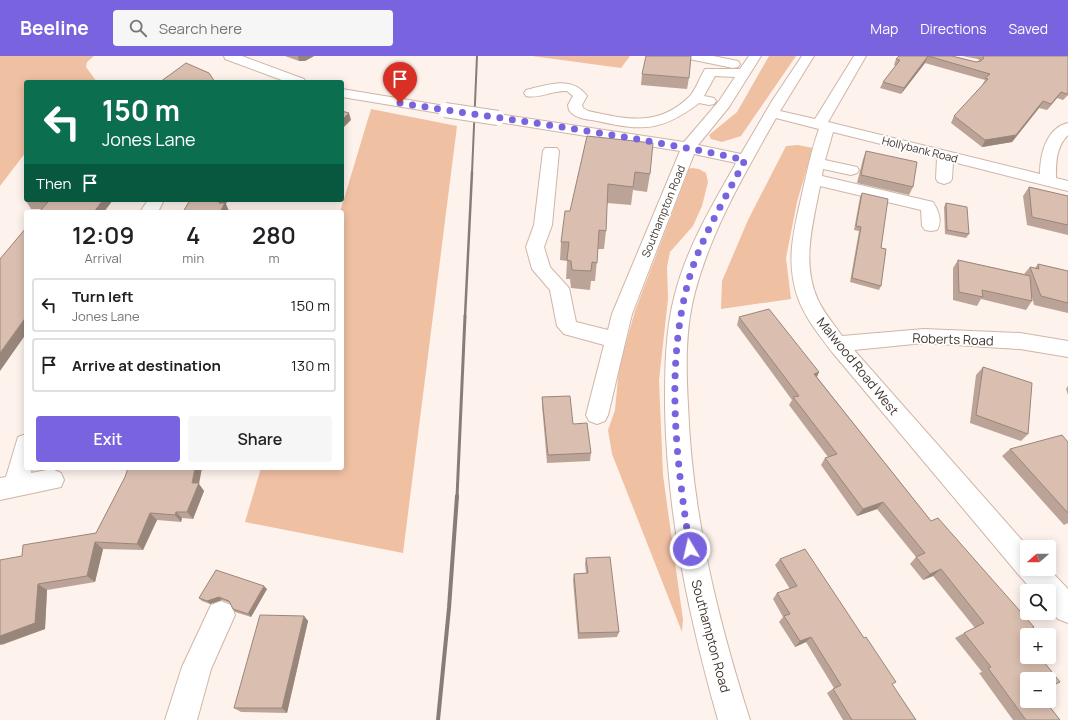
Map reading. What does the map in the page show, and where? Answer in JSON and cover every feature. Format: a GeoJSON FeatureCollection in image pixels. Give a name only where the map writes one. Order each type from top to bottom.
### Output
{"type":"FeatureCollection","features":[{"type":"Feature","properties":{"kind":"street"},"geometry":{"type":"LineString","coordinates":[[230,56],[277,79]]}},
{"type":"Feature","properties":{"kind":"street"},"geometry":{"type":"LineString","coordinates":[[694,56],[749,66]]}},
{"type":"Feature","properties":{"kind":"street","name":"Southampton Road"},"geometry":{"type":"LineString","coordinates":[[734,720],[715,661],[695,579],[685,519],[676,423],[676,358],[681,310],[692,271],[719,209],[772,113],[808,56]]}},
{"type":"Feature","properties":{"kind":"street","name":"Malwood Road West"},"geometry":{"type":"LineString","coordinates":[[860,56],[823,126],[800,244],[802,278],[808,299],[817,316],[838,344],[1020,557]]}},
{"type":"Feature","properties":{"kind":"street"},"geometry":{"type":"LineString","coordinates":[[531,93],[558,87],[572,88],[578,92],[580,96],[575,105],[576,110],[583,114],[635,124],[647,124],[668,118],[696,98],[710,72],[749,66]]}},
{"type":"Feature","properties":{"kind":"street","name":"Southampton Road"},"geometry":{"type":"LineString","coordinates":[[597,415],[622,314],[684,158],[693,140],[724,104],[749,66]]}},
{"type":"Feature","properties":{"kind":"street"},"geometry":{"type":"LineString","coordinates":[[344,93],[690,148],[745,160]]}},
{"type":"Feature","properties":{"kind":"street"},"geometry":{"type":"LineString","coordinates":[[696,98],[724,104]]}},
{"type":"Feature","properties":{"kind":"street","name":"Hollybank Road"},"geometry":{"type":"LineString","coordinates":[[772,113],[1068,186]]}},
{"type":"Feature","properties":{"kind":"street"},"geometry":{"type":"LineString","coordinates":[[1048,180],[1049,151],[1052,142],[1068,127]]}},
{"type":"Feature","properties":{"kind":"street"},"geometry":{"type":"LineString","coordinates":[[551,151],[543,225],[536,247],[541,269],[559,288],[566,326],[571,329],[616,340]]}},
{"type":"Feature","properties":{"kind":"street"},"geometry":{"type":"LineString","coordinates":[[944,179],[945,155]]}},
{"type":"Feature","properties":{"kind":"street"},"geometry":{"type":"LineString","coordinates":[[815,171],[852,170]]}},
{"type":"Feature","properties":{"kind":"street"},"geometry":{"type":"LineString","coordinates":[[815,171],[927,206],[930,211],[931,226]]}},
{"type":"Feature","properties":{"kind":"street","name":"Roberts Road"},"geometry":{"type":"LineString","coordinates":[[838,344],[924,336],[1020,341],[1068,349]]}},
{"type":"Feature","properties":{"kind":"street"},"geometry":{"type":"LineString","coordinates":[[8,488],[24,449]]}},
{"type":"Feature","properties":{"kind":"street"},"geometry":{"type":"LineString","coordinates":[[8,488],[52,480]]}},
{"type":"Feature","properties":{"kind":"street"},"geometry":{"type":"LineString","coordinates":[[1037,576],[1068,609]]}},
{"type":"Feature","properties":{"kind":"street"},"geometry":{"type":"LineString","coordinates":[[181,720],[198,667],[221,614]]}},
{"type":"Feature","properties":{"kind":"shaded area"},"geometry":{"type":"Polygon","coordinates":[[[0,56],[94,56],[87,62],[86,67],[96,80],[24,80],[24,155],[0,186],[0,56]]]}},
{"type":"Feature","properties":{"kind":"shaded area"},"geometry":{"type":"Polygon","coordinates":[[[532,56],[630,56],[621,68],[532,56]]]}},
{"type":"Feature","properties":{"kind":"shaded area"},"geometry":{"type":"Polygon","coordinates":[[[769,56],[796,56],[741,136],[722,142],[711,139],[709,135],[737,112],[769,56]]]}},
{"type":"Feature","properties":{"kind":"shaded area"},"geometry":{"type":"Polygon","coordinates":[[[371,109],[457,126],[403,553],[245,522],[260,470],[344,470],[344,210],[341,210],[371,109]]]}},
{"type":"Feature","properties":{"kind":"shaded area"},"geometry":{"type":"Polygon","coordinates":[[[798,145],[813,148],[797,202],[786,258],[791,299],[721,309],[722,281],[748,220],[786,146],[798,145]]]}},
{"type":"Feature","properties":{"kind":"shaded area"},"geometry":{"type":"Polygon","coordinates":[[[689,169],[699,169],[706,173],[708,182],[702,206],[693,226],[670,252],[667,267],[668,299],[659,380],[663,475],[683,620],[682,632],[612,454],[608,430],[615,410],[619,368],[635,311],[689,169]]]}},
{"type":"Feature","properties":{"kind":"building"},"geometry":{"type":"Polygon","coordinates":[[[646,56],[691,56],[689,78],[642,74],[646,56]]]}},
{"type":"Feature","properties":{"kind":"building"},"geometry":{"type":"Polygon","coordinates":[[[899,56],[928,56],[904,88],[883,82],[900,60],[896,59],[899,56]]]}},
{"type":"Feature","properties":{"kind":"building"},"geometry":{"type":"Polygon","coordinates":[[[928,56],[952,56],[976,62],[981,61],[984,58],[983,56],[1068,56],[1068,94],[1061,92],[1051,104],[1043,101],[1016,135],[985,140],[954,116],[988,79],[985,78],[990,74],[928,56]]]}},
{"type":"Feature","properties":{"kind":"building"},"geometry":{"type":"Polygon","coordinates":[[[186,63],[209,73],[214,80],[163,80],[186,63]]]}},
{"type":"Feature","properties":{"kind":"building"},"geometry":{"type":"Polygon","coordinates":[[[344,112],[349,113],[344,118],[344,112]]]}},
{"type":"Feature","properties":{"kind":"building"},"geometry":{"type":"Polygon","coordinates":[[[587,136],[653,143],[650,174],[635,172],[633,187],[608,184],[606,231],[599,230],[597,263],[592,262],[591,271],[572,270],[571,261],[567,260],[569,242],[561,242],[565,211],[570,211],[587,136]]]}},
{"type":"Feature","properties":{"kind":"building"},"geometry":{"type":"Polygon","coordinates":[[[866,151],[917,162],[913,187],[861,175],[866,151]]]}},
{"type":"Feature","properties":{"kind":"building"},"geometry":{"type":"Polygon","coordinates":[[[1029,187],[1068,196],[1068,225],[1032,217],[1029,187]]]}},
{"type":"Feature","properties":{"kind":"building"},"geometry":{"type":"Polygon","coordinates":[[[862,193],[888,199],[881,248],[886,249],[881,286],[852,278],[861,227],[856,226],[862,193]]]}},
{"type":"Feature","properties":{"kind":"building"},"geometry":{"type":"Polygon","coordinates":[[[48,202],[102,202],[96,210],[41,210],[48,202]]]}},
{"type":"Feature","properties":{"kind":"building"},"geometry":{"type":"Polygon","coordinates":[[[189,202],[225,203],[221,210],[184,210],[189,202]]]}},
{"type":"Feature","properties":{"kind":"building"},"geometry":{"type":"Polygon","coordinates":[[[946,203],[967,207],[969,234],[947,230],[946,203]]]}},
{"type":"Feature","properties":{"kind":"building"},"geometry":{"type":"Polygon","coordinates":[[[24,230],[24,320],[0,353],[0,259],[24,230]]]}},
{"type":"Feature","properties":{"kind":"building"},"geometry":{"type":"Polygon","coordinates":[[[958,260],[1030,276],[1032,301],[982,290],[983,297],[959,292],[958,260]]]}},
{"type":"Feature","properties":{"kind":"building"},"geometry":{"type":"Polygon","coordinates":[[[1038,264],[1068,271],[1068,303],[1041,296],[1030,267],[1039,269],[1038,264]]]}},
{"type":"Feature","properties":{"kind":"building"},"geometry":{"type":"Polygon","coordinates":[[[769,309],[819,372],[814,374],[931,521],[938,518],[1020,611],[1020,620],[1028,620],[1034,627],[1020,628],[1020,664],[1046,664],[1052,672],[1020,672],[1020,708],[1051,708],[1060,720],[1026,720],[988,668],[991,667],[964,633],[984,623],[941,569],[930,574],[916,557],[925,553],[883,502],[863,509],[825,458],[837,454],[793,397],[799,396],[739,317],[769,309]]]}},
{"type":"Feature","properties":{"kind":"building"},"geometry":{"type":"Polygon","coordinates":[[[983,367],[1032,383],[1028,434],[976,415],[983,367]]]}},
{"type":"Feature","properties":{"kind":"building"},"geometry":{"type":"Polygon","coordinates":[[[570,396],[573,424],[587,423],[591,453],[548,455],[542,397],[570,396]]]}},
{"type":"Feature","properties":{"kind":"building"},"geometry":{"type":"Polygon","coordinates":[[[1062,435],[1068,442],[1068,513],[1010,449],[1062,435]]]}},
{"type":"Feature","properties":{"kind":"building"},"geometry":{"type":"Polygon","coordinates":[[[127,470],[195,470],[192,483],[199,483],[187,512],[176,512],[175,515],[150,513],[137,544],[95,542],[87,576],[38,584],[35,623],[0,636],[0,560],[22,556],[23,545],[96,533],[127,470]]]}},
{"type":"Feature","properties":{"kind":"building"},"geometry":{"type":"Polygon","coordinates":[[[805,549],[864,638],[866,637],[896,682],[892,684],[916,720],[852,720],[833,689],[841,685],[811,637],[800,641],[784,616],[790,614],[777,593],[797,586],[780,559],[805,549]]]}},
{"type":"Feature","properties":{"kind":"building"},"geometry":{"type":"Polygon","coordinates":[[[610,557],[619,632],[579,633],[574,574],[588,573],[586,558],[610,557]]]}},
{"type":"Feature","properties":{"kind":"building"},"geometry":{"type":"Polygon","coordinates":[[[216,570],[264,586],[248,614],[233,609],[229,601],[219,597],[207,601],[199,598],[216,570]]]}},
{"type":"Feature","properties":{"kind":"building"},"geometry":{"type":"Polygon","coordinates":[[[260,615],[304,616],[282,708],[234,708],[260,615]]]}},
{"type":"Feature","properties":{"kind":"building"},"geometry":{"type":"Polygon","coordinates":[[[1056,677],[1060,682],[1056,684],[1056,677]]]}},
{"type":"Feature","properties":{"kind":"railway"},"geometry":{"type":"LineString","coordinates":[[472,173],[477,56]]}},
{"type":"Feature","properties":{"kind":"railway"},"geometry":{"type":"LineString","coordinates":[[465,317],[472,172]]}},
{"type":"Feature","properties":{"kind":"railway"},"geometry":{"type":"LineString","coordinates":[[457,497],[465,316]]}},
{"type":"Feature","properties":{"kind":"railway"},"geometry":{"type":"LineString","coordinates":[[438,720],[449,608],[457,496]]}},
{"type":"Feature","properties":{"kind":"route"},"geometry":{"type":"LineString","coordinates":[[400,103],[636,139],[690,148],[745,160],[719,209],[692,271],[681,310],[676,358],[676,423],[683,504],[690,549]]}}]}
